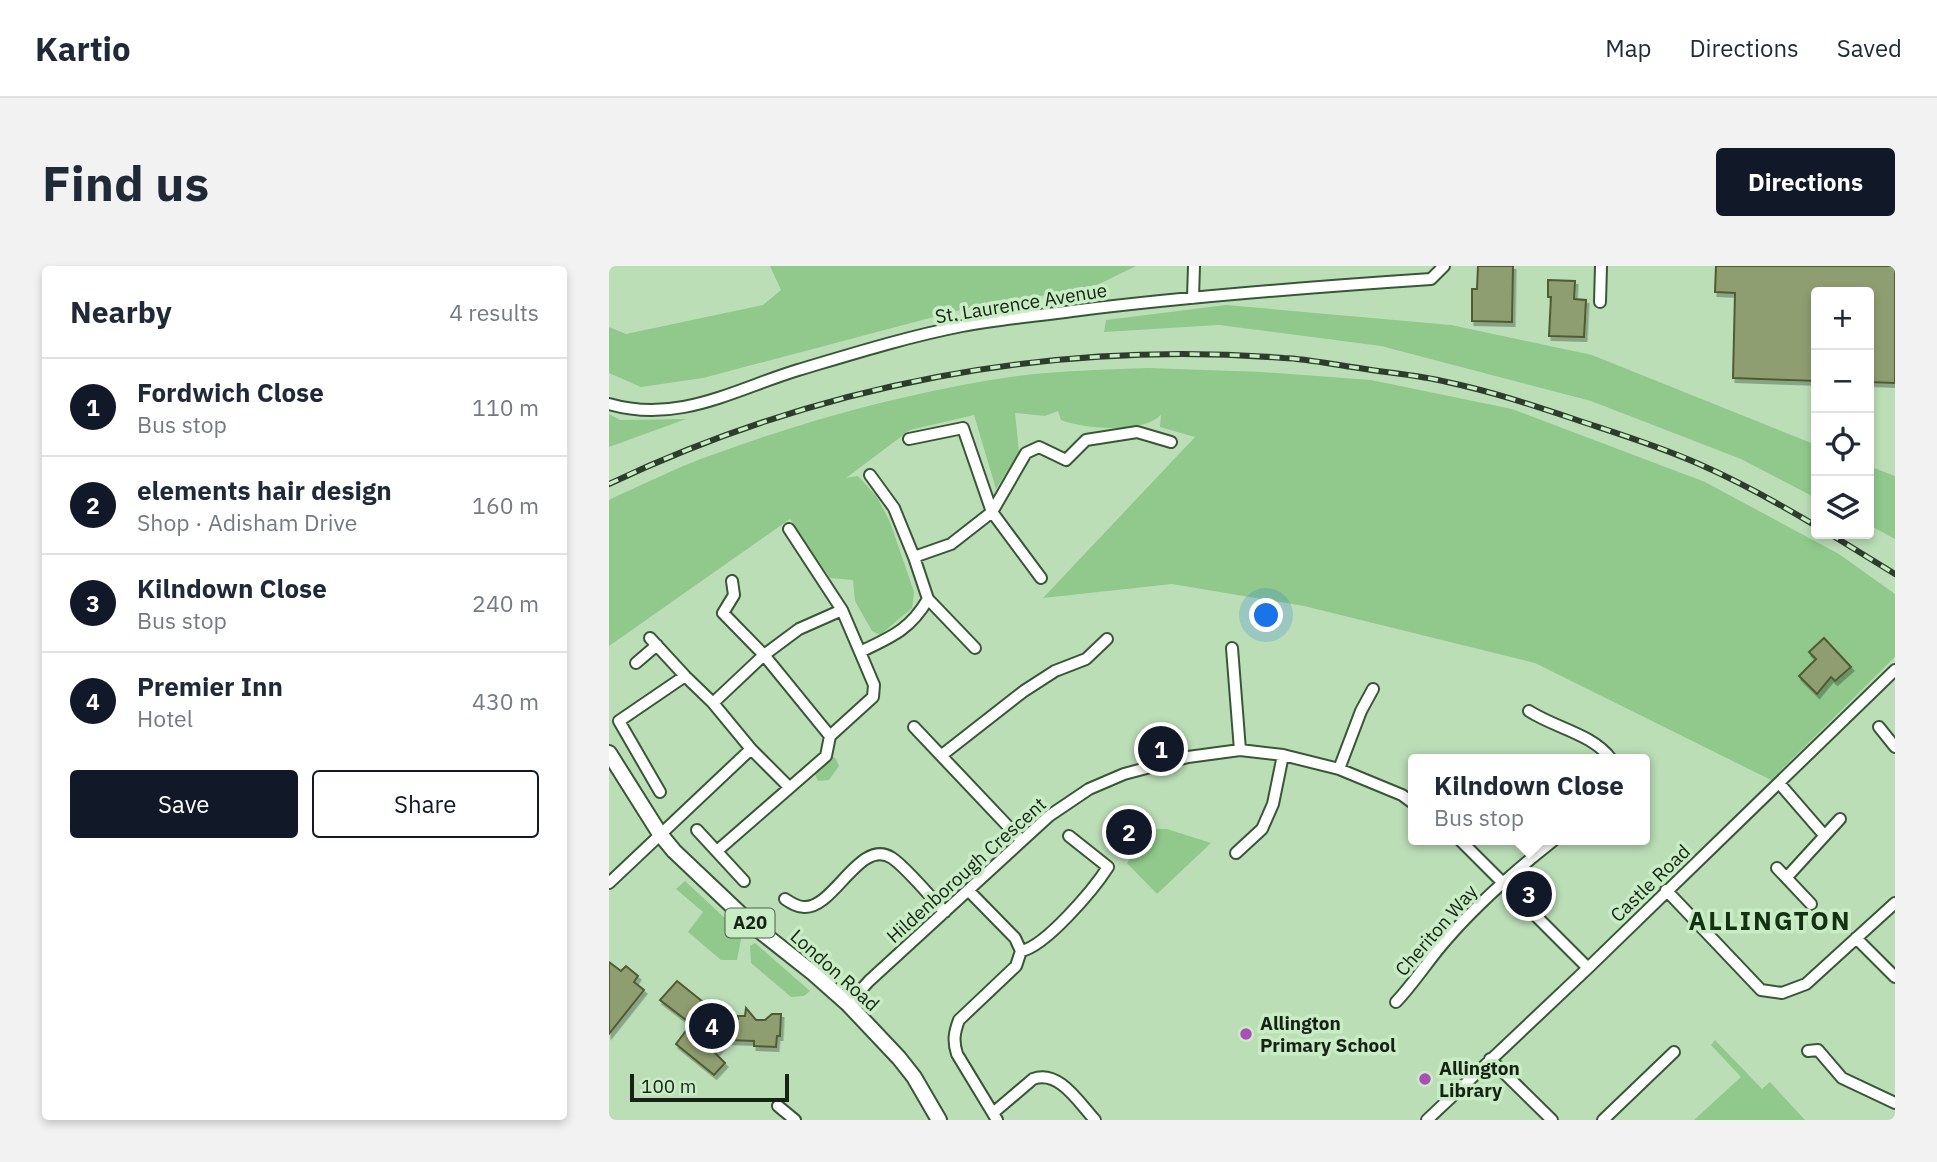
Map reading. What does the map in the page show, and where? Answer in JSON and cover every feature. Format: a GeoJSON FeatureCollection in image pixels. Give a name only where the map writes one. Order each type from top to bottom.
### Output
{"type":"FeatureCollection","features":[{"type":"Feature","properties":{"kind":"main road","name":"London Road"},"geometry":{"type":"LineString","coordinates":[[609,753],[660,834],[674,851],[751,924],[848,1004],[914,1077],[939,1120]]}},
{"type":"Feature","properties":{"kind":"street"},"geometry":{"type":"LineString","coordinates":[[1193,298],[1194,266]]}},
{"type":"Feature","properties":{"kind":"street","name":"St. Laurence Avenue"},"geometry":{"type":"LineString","coordinates":[[609,404],[628,410],[672,411],[856,353],[963,326],[1157,300],[1431,279],[1444,266]]}},
{"type":"Feature","properties":{"kind":"street"},"geometry":{"type":"LineString","coordinates":[[1600,302],[1601,266]]}},
{"type":"Feature","properties":{"kind":"street"},"geometry":{"type":"LineString","coordinates":[[909,439],[963,428],[992,512],[1041,578]]}},
{"type":"Feature","properties":{"kind":"street"},"geometry":{"type":"LineString","coordinates":[[915,557],[951,544],[992,512],[1026,453],[1039,447],[1066,460],[1086,440],[1137,432],[1171,442]]}},
{"type":"Feature","properties":{"kind":"street"},"geometry":{"type":"LineString","coordinates":[[870,475],[894,508],[915,557],[928,599],[975,648]]}},
{"type":"Feature","properties":{"kind":"street"},"geometry":{"type":"LineString","coordinates":[[717,851],[826,756],[830,736],[873,697],[874,685],[842,610],[789,529]]}},
{"type":"Feature","properties":{"kind":"street"},"geometry":{"type":"LineString","coordinates":[[732,580],[734,595],[723,613],[764,655],[830,736]]}},
{"type":"Feature","properties":{"kind":"street"},"geometry":{"type":"LineString","coordinates":[[860,652],[901,632],[917,617],[928,599]]}},
{"type":"Feature","properties":{"kind":"street"},"geometry":{"type":"LineString","coordinates":[[713,703],[764,655],[799,629],[842,610]]}},
{"type":"Feature","properties":{"kind":"street"},"geometry":{"type":"LineString","coordinates":[[942,755],[1024,691],[1055,671],[1086,659],[1107,639]]}},
{"type":"Feature","properties":{"kind":"street"},"geometry":{"type":"LineString","coordinates":[[636,663],[653,642],[789,787]]}},
{"type":"Feature","properties":{"kind":"street"},"geometry":{"type":"LineString","coordinates":[[1232,648],[1240,750]]}},
{"type":"Feature","properties":{"kind":"street","name":"Castle Road"},"geometry":{"type":"LineString","coordinates":[[1427,1120],[1895,670]]}},
{"type":"Feature","properties":{"kind":"street"},"geometry":{"type":"LineString","coordinates":[[660,792],[619,720],[685,676]]}},
{"type":"Feature","properties":{"kind":"street"},"geometry":{"type":"LineString","coordinates":[[1339,769],[1361,711],[1373,689]]}},
{"type":"Feature","properties":{"kind":"street"},"geometry":{"type":"LineString","coordinates":[[1529,712],[1545,722],[1594,742],[1606,754]]}},
{"type":"Feature","properties":{"kind":"street"},"geometry":{"type":"LineString","coordinates":[[914,727],[1021,840]]}},
{"type":"Feature","properties":{"kind":"street"},"geometry":{"type":"LineString","coordinates":[[1879,727],[1895,747]]}},
{"type":"Feature","properties":{"kind":"street"},"geometry":{"type":"LineString","coordinates":[[609,883],[751,749]]}},
{"type":"Feature","properties":{"kind":"street","name":"Hildenborough Crescent"},"geometry":{"type":"LineString","coordinates":[[848,1004],[869,981],[1021,840],[1074,798],[1124,774],[1188,757],[1240,750],[1283,755],[1339,769],[1408,799]]}},
{"type":"Feature","properties":{"kind":"street"},"geometry":{"type":"LineString","coordinates":[[1236,853],[1262,829],[1273,804],[1283,755]]}},
{"type":"Feature","properties":{"kind":"street"},"geometry":{"type":"LineString","coordinates":[[1779,783],[1824,835]]}},
{"type":"Feature","properties":{"kind":"street"},"geometry":{"type":"LineString","coordinates":[[1787,877],[1840,819]]}},
{"type":"Feature","properties":{"kind":"street"},"geometry":{"type":"LineString","coordinates":[[697,830],[744,881]]}},
{"type":"Feature","properties":{"kind":"street"},"geometry":{"type":"LineString","coordinates":[[1021,951],[1037,945],[1090,892],[1108,867],[1069,836]]}},
{"type":"Feature","properties":{"kind":"street"},"geometry":{"type":"LineString","coordinates":[[1465,845],[1588,968]]}},
{"type":"Feature","properties":{"kind":"street","name":"Cheriton Way"},"geometry":{"type":"LineString","coordinates":[[1396,1002],[1416,981],[1448,937],[1503,882],[1548,845]]}},
{"type":"Feature","properties":{"kind":"street"},"geometry":{"type":"LineString","coordinates":[[785,899],[796,906],[818,904],[866,858],[879,853],[891,858],[945,912]]}},
{"type":"Feature","properties":{"kind":"street"},"geometry":{"type":"LineString","coordinates":[[1777,868],[1811,904]]}},
{"type":"Feature","properties":{"kind":"street"},"geometry":{"type":"LineString","coordinates":[[968,890],[1015,938],[1021,951],[1016,965],[959,1020],[953,1043],[957,1054],[995,1116],[1033,1079],[1041,1076],[1058,1081],[1095,1120]]}},
{"type":"Feature","properties":{"kind":"street"},"geometry":{"type":"LineString","coordinates":[[1666,890],[1761,990],[1782,993],[1806,985],[1895,903]]}},
{"type":"Feature","properties":{"kind":"street"},"geometry":{"type":"LineString","coordinates":[[1856,938],[1895,976]]}},
{"type":"Feature","properties":{"kind":"street"},"geometry":{"type":"LineString","coordinates":[[1808,1051],[1818,1050],[1842,1078],[1895,1103]]}},
{"type":"Feature","properties":{"kind":"street"},"geometry":{"type":"LineString","coordinates":[[1603,1120],[1674,1052]]}},
{"type":"Feature","properties":{"kind":"street"},"geometry":{"type":"LineString","coordinates":[[1490,1059],[1552,1120]]}},
{"type":"Feature","properties":{"kind":"street"},"geometry":{"type":"LineString","coordinates":[[778,1106],[795,1120]]}},
{"type":"Feature","properties":{"kind":"green space"},"geometry":{"type":"Polygon","coordinates":[[[770,266],[1136,266],[1091,288],[975,306],[703,378],[641,387],[609,373],[609,327],[626,334],[763,305],[781,290],[770,266]]]}},
{"type":"Feature","properties":{"kind":"green space"},"geometry":{"type":"Polygon","coordinates":[[[1226,305],[1451,325],[1592,355],[1811,443],[1811,495],[1741,459],[1591,401],[1381,346],[1219,325],[1104,332],[1106,320],[1226,305]]]}},
{"type":"Feature","properties":{"kind":"green space"},"geometry":{"type":"Polygon","coordinates":[[[1149,368],[1262,372],[1371,380],[1512,409],[1705,482],[1839,554],[1895,594],[1895,657],[1771,780],[1535,663],[1304,606],[1172,584],[1043,598],[1195,437],[1160,427],[1161,415],[1141,425],[1113,428],[1084,426],[1061,420],[1058,411],[1045,416],[1015,413],[1019,452],[996,489],[974,415],[910,430],[846,478],[858,476],[877,497],[890,522],[914,592],[912,608],[880,635],[872,631],[855,601],[853,580],[830,578],[790,519],[609,646],[609,500],[688,464],[814,421],[955,386],[1069,371],[1149,368]]]}},
{"type":"Feature","properties":{"kind":"green space"},"geometry":{"type":"Polygon","coordinates":[[[609,414],[620,420],[686,419],[609,447],[609,414]]]}},
{"type":"Feature","properties":{"kind":"green space"},"geometry":{"type":"Polygon","coordinates":[[[1874,468],[1895,476],[1895,539],[1874,528],[1874,468]]]}},
{"type":"Feature","properties":{"kind":"green space"},"geometry":{"type":"Polygon","coordinates":[[[829,754],[836,759],[839,766],[829,780],[818,781],[814,772],[829,754]]]}},
{"type":"Feature","properties":{"kind":"green space"},"geometry":{"type":"Polygon","coordinates":[[[1157,829],[1167,829],[1211,843],[1157,894],[1127,863],[1141,840],[1157,829]]]}},
{"type":"Feature","properties":{"kind":"green space"},"geometry":{"type":"Polygon","coordinates":[[[685,881],[742,934],[737,960],[721,960],[688,932],[703,912],[676,889],[685,881]]]}},
{"type":"Feature","properties":{"kind":"green space"},"geometry":{"type":"Polygon","coordinates":[[[755,943],[810,991],[804,996],[791,997],[751,963],[750,946],[755,943]]]}},
{"type":"Feature","properties":{"kind":"green space"},"geometry":{"type":"Polygon","coordinates":[[[1715,1040],[1762,1089],[1770,1082],[1805,1120],[1694,1120],[1741,1077],[1711,1045],[1715,1040]]]}},
{"type":"Feature","properties":{"kind":"building"},"geometry":{"type":"Polygon","coordinates":[[[1478,266],[1513,266],[1512,322],[1472,321],[1472,289],[1477,289],[1478,266]]]}},
{"type":"Feature","properties":{"kind":"building"},"geometry":{"type":"Polygon","coordinates":[[[1716,266],[1895,266],[1895,383],[1874,382],[1874,287],[1811,287],[1811,381],[1733,378],[1735,293],[1715,292],[1716,266]]]}},
{"type":"Feature","properties":{"kind":"building"},"geometry":{"type":"Polygon","coordinates":[[[1548,280],[1575,281],[1574,299],[1586,300],[1584,337],[1549,336],[1551,297],[1548,297],[1548,280]]]}},
{"type":"Feature","properties":{"kind":"building"},"geometry":{"type":"Polygon","coordinates":[[[1824,638],[1851,667],[1835,681],[1831,677],[1817,694],[1799,676],[1816,659],[1809,652],[1824,638]]]}},
{"type":"Feature","properties":{"kind":"building"},"geometry":{"type":"Polygon","coordinates":[[[609,962],[621,971],[626,966],[638,976],[634,982],[644,990],[609,1034],[609,962]]]}},
{"type":"Feature","properties":{"kind":"building"},"geometry":{"type":"Polygon","coordinates":[[[677,981],[723,1018],[738,1019],[738,1016],[745,1016],[746,1008],[756,1020],[765,1020],[772,1014],[781,1014],[780,1036],[777,1036],[776,1047],[754,1046],[754,1041],[727,1040],[715,1053],[725,1063],[714,1075],[676,1044],[691,1024],[660,1000],[677,981]]]}},
{"type":"Feature","properties":{"kind":"railway"},"geometry":{"type":"LineString","coordinates":[[609,484],[689,449],[854,395],[938,377],[1024,364],[1110,356],[1197,354],[1312,361],[1425,378],[1495,394],[1684,457],[1744,485],[1811,523]]}},
{"type":"Feature","properties":{"kind":"railway"},"geometry":{"type":"LineString","coordinates":[[1838,539],[1895,574]]}},
{"type":"Feature","properties":{"kind":"place","name":"Fordwich Close"},"geometry":{"type":"Point","coordinates":[1161,749]}},
{"type":"Feature","properties":{"kind":"place","name":"elements hair design"},"geometry":{"type":"Point","coordinates":[1129,832]}},
{"type":"Feature","properties":{"kind":"place","name":"Kilndown Close"},"geometry":{"type":"Point","coordinates":[1529,894]}},
{"type":"Feature","properties":{"kind":"place","name":"Premier Inn"},"geometry":{"type":"Point","coordinates":[712,1026]}},
{"type":"Feature","properties":{"kind":"place","name":"Allington Primary School"},"geometry":{"type":"Point","coordinates":[1246,1034]}},
{"type":"Feature","properties":{"kind":"place","name":"Allington Library"},"geometry":{"type":"Point","coordinates":[1425,1079]}},
{"type":"Feature","properties":{"kind":"district","name":"ALLINGTON"},"geometry":{"type":"Point","coordinates":[1770,921]}}]}
